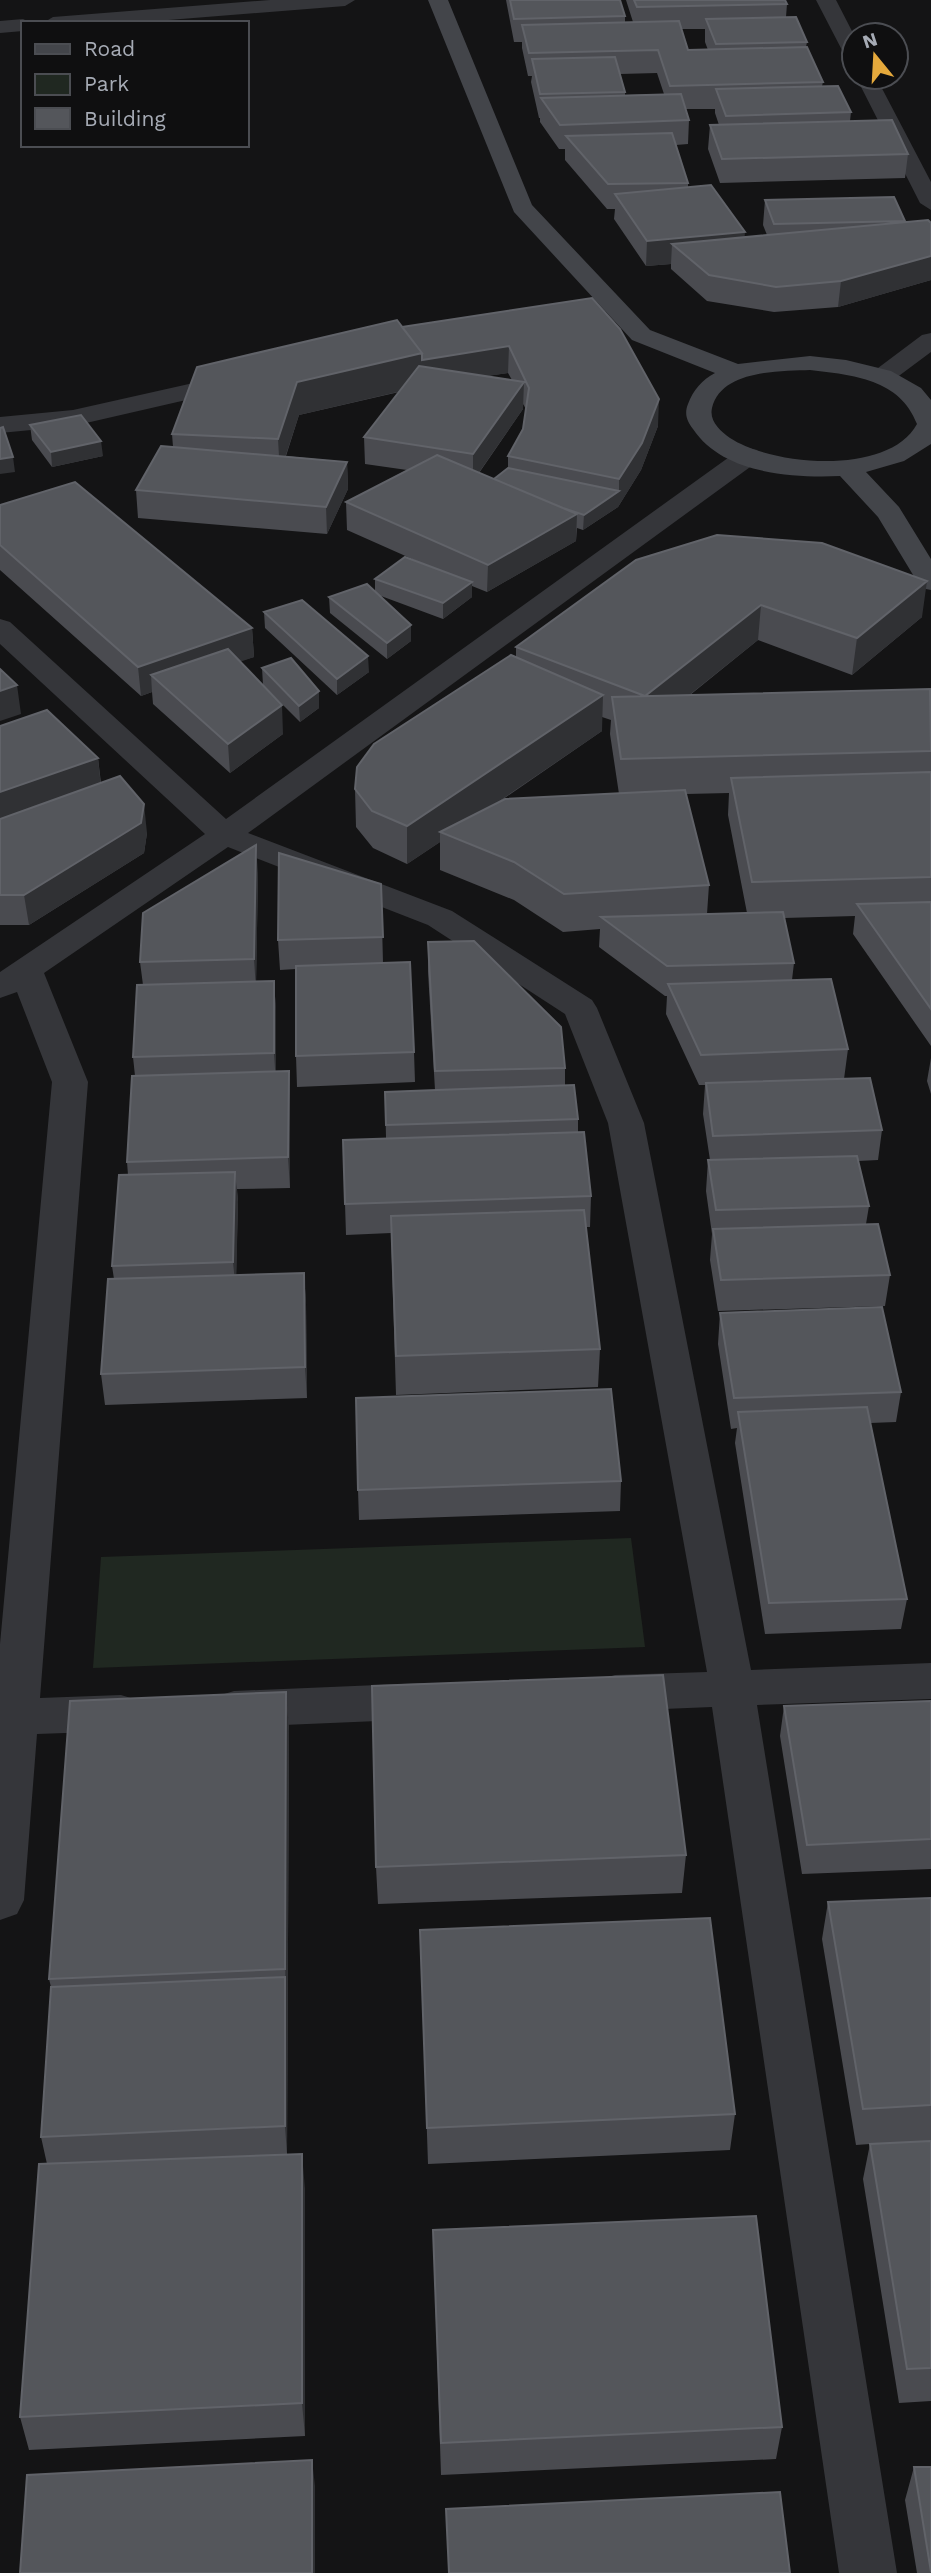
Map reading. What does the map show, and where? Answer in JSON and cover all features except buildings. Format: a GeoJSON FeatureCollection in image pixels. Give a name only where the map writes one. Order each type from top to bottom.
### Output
{"type":"FeatureCollection","features":[{"type":"Feature","properties":{"kind":"street"},"geometry":{"type":"LineString","coordinates":[[77,21],[345,0]]}},
{"type":"Feature","properties":{"kind":"street"},"geometry":{"type":"LineString","coordinates":[[439,0],[522,207],[641,335],[738,373]]}},
{"type":"Feature","properties":{"kind":"street"},"geometry":{"type":"LineString","coordinates":[[826,0],[840,27]]}},
{"type":"Feature","properties":{"kind":"street"},"geometry":{"type":"LineString","coordinates":[[0,27],[21,25]]}},
{"type":"Feature","properties":{"kind":"street"},"geometry":{"type":"LineString","coordinates":[[873,91],[931,203]]}},
{"type":"Feature","properties":{"kind":"street"},"geometry":{"type":"LineString","coordinates":[[578,304],[606,297]]}},
{"type":"Feature","properties":{"kind":"street"},"geometry":{"type":"LineString","coordinates":[[883,376],[931,340]]}},
{"type":"Feature","properties":{"kind":"street"},"geometry":{"type":"LineString","coordinates":[[810,363],[849,367],[883,376],[910,390],[926,406],[931,424],[918,444],[889,459],[848,468],[796,468],[748,456],[722,444],[705,429],[698,413],[702,398],[715,384],[738,373],[771,365],[810,363]]}},
{"type":"Feature","properties":{"kind":"street"},"geometry":{"type":"LineString","coordinates":[[0,425],[73,418],[264,375]]}},
{"type":"Feature","properties":{"kind":"street"},"geometry":{"type":"LineString","coordinates":[[0,1900],[16,1717],[13,1595],[70,1082],[13,979],[225,835],[748,456]]}},
{"type":"Feature","properties":{"kind":"street"},"geometry":{"type":"LineString","coordinates":[[848,468],[889,513],[931,582]]}},
{"type":"Feature","properties":{"kind":"street"},"geometry":{"type":"LineString","coordinates":[[0,628],[225,835],[440,918],[580,1008],[625,1123],[732,1689],[868,2573]]}},
{"type":"Feature","properties":{"kind":"street"},"geometry":{"type":"LineString","coordinates":[[581,1695],[931,1681]]}},
{"type":"Feature","properties":{"kind":"street"},"geometry":{"type":"LineString","coordinates":[[16,1717],[471,1699]]}},
{"type":"Feature","properties":{"kind":"green space"},"geometry":{"type":"Polygon","coordinates":[[[631,1538],[645,1647],[93,1668],[101,1557],[631,1538]]]}}]}
